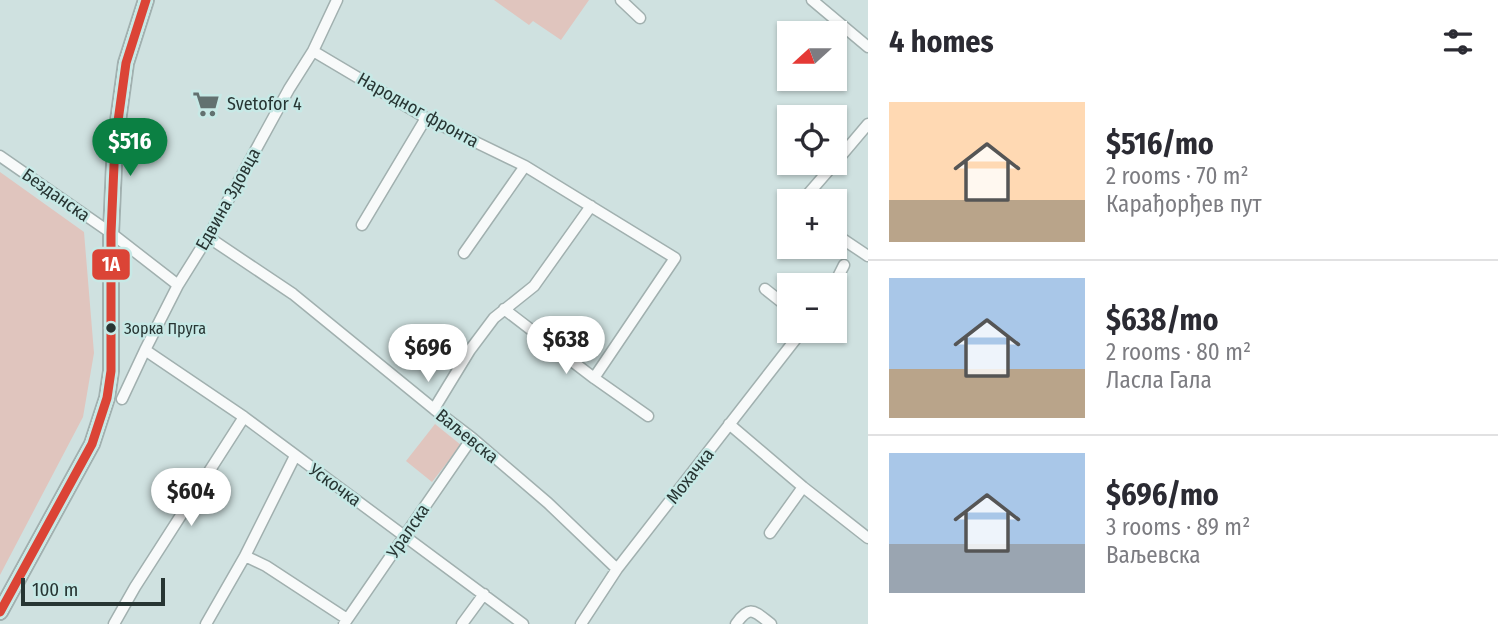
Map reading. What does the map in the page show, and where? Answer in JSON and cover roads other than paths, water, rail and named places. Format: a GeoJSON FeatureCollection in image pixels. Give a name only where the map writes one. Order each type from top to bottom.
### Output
{"type":"FeatureCollection","features":[{"type":"Feature","properties":{"kind":"main road"},"geometry":{"type":"LineString","coordinates":[[0,612],[92,444],[107,398],[111,371],[111,233],[115,143],[126,62],[146,0]]}},
{"type":"Feature","properties":{"kind":"street","name":"Едвина Здовца"},"geometry":{"type":"LineString","coordinates":[[122,399],[178,285],[313,51],[337,0]]}},
{"type":"Feature","properties":{"kind":"street"},"geometry":{"type":"LineString","coordinates":[[621,0],[640,18]]}},
{"type":"Feature","properties":{"kind":"street"},"geometry":{"type":"LineString","coordinates":[[812,0],[868,47]]}},
{"type":"Feature","properties":{"kind":"street","name":"Народног фронта"},"geometry":{"type":"LineString","coordinates":[[313,51],[426,118],[525,166],[675,258],[594,378]]}},
{"type":"Feature","properties":{"kind":"street"},"geometry":{"type":"LineString","coordinates":[[362,225],[426,118]]}},
{"type":"Feature","properties":{"kind":"street"},"geometry":{"type":"LineString","coordinates":[[847,149],[868,124]]}},
{"type":"Feature","properties":{"kind":"street","name":"Безданска"},"geometry":{"type":"LineString","coordinates":[[0,156],[111,233],[178,285]]}},
{"type":"Feature","properties":{"kind":"street"},"geometry":{"type":"LineString","coordinates":[[464,253],[525,166]]}},
{"type":"Feature","properties":{"kind":"street"},"geometry":{"type":"LineString","coordinates":[[812,189],[825,175]]}},
{"type":"Feature","properties":{"kind":"street"},"geometry":{"type":"LineString","coordinates":[[434,409],[470,349],[494,318],[534,286],[591,206]]}},
{"type":"Feature","properties":{"kind":"street","name":"Ваљевска"},"geometry":{"type":"LineString","coordinates":[[208,237],[293,294],[472,438],[548,503],[617,569]]}},
{"type":"Feature","properties":{"kind":"street"},"geometry":{"type":"LineString","coordinates":[[847,242],[868,257]]}},
{"type":"Feature","properties":{"kind":"street"},"geometry":{"type":"LineString","coordinates":[[840,273],[844,265]]}},
{"type":"Feature","properties":{"kind":"street"},"geometry":{"type":"LineString","coordinates":[[765,289],[777,298]]}},
{"type":"Feature","properties":{"kind":"street"},"geometry":{"type":"LineString","coordinates":[[504,309],[648,416]]}},
{"type":"Feature","properties":{"kind":"street","name":"Мохачка"},"geometry":{"type":"LineString","coordinates":[[582,624],[617,569],[793,343]]}},
{"type":"Feature","properties":{"kind":"street","name":"Ускочка"},"geometry":{"type":"LineString","coordinates":[[145,350],[244,417],[523,624]]}},
{"type":"Feature","properties":{"kind":"street"},"geometry":{"type":"LineString","coordinates":[[114,624],[244,417]]}},
{"type":"Feature","properties":{"kind":"street"},"geometry":{"type":"LineString","coordinates":[[729,424],[803,488],[868,538]]}},
{"type":"Feature","properties":{"kind":"street","name":"Уралска"},"geometry":{"type":"LineString","coordinates":[[346,622],[472,438]]}},
{"type":"Feature","properties":{"kind":"street"},"geometry":{"type":"LineString","coordinates":[[206,624],[245,556],[295,456]]}},
{"type":"Feature","properties":{"kind":"street"},"geometry":{"type":"LineString","coordinates":[[770,533],[803,488]]}},
{"type":"Feature","properties":{"kind":"street"},"geometry":{"type":"LineString","coordinates":[[245,556],[266,566],[346,622]]}},
{"type":"Feature","properties":{"kind":"street"},"geometry":{"type":"LineString","coordinates":[[462,624],[484,594]]}},
{"type":"Feature","properties":{"kind":"street"},"geometry":{"type":"LineString","coordinates":[[736,624],[743,614],[750,611],[771,624]]}},
{"type":"Feature","properties":{"kind":"place","name":"Svetofor 4"},"geometry":{"type":"Point","coordinates":[206,104]}},
{"type":"Feature","properties":{"kind":"place","name":"Зорка Пруга"},"geometry":{"type":"Point","coordinates":[111,328]}}]}
